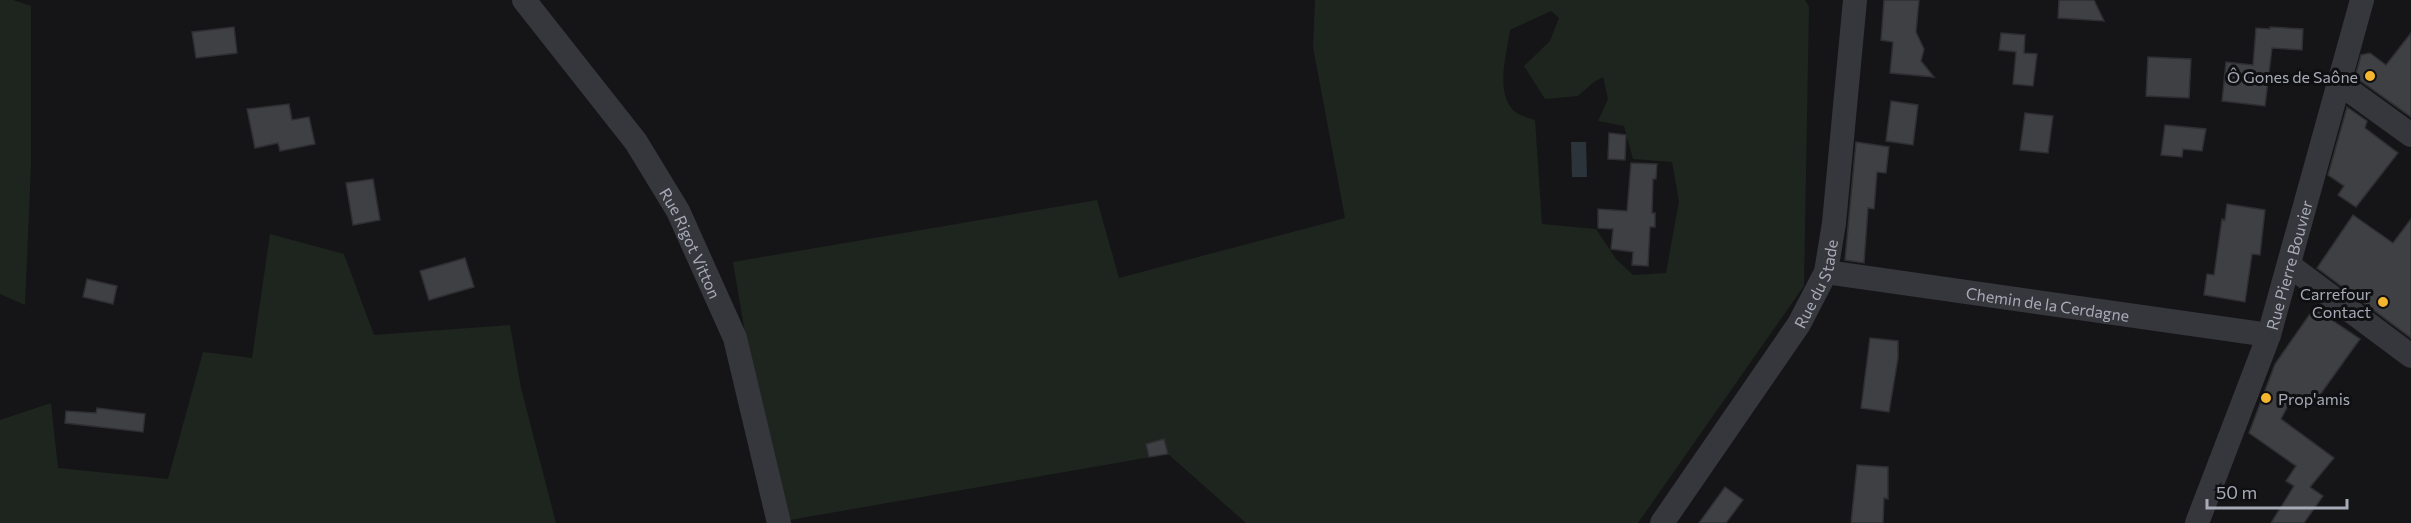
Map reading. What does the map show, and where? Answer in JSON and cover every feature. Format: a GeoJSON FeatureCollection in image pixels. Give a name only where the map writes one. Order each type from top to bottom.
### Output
{"type":"FeatureCollection","features":[{"type":"Feature","properties":{"kind":"street","name":"Rue Rigot Vitton"},"geometry":{"type":"LineString","coordinates":[[524,0],[636,142],[678,211],[735,338],[779,523]]}},
{"type":"Feature","properties":{"kind":"street","name":"Rue du Stade"},"geometry":{"type":"LineString","coordinates":[[1662,523],[1799,324],[1826,272],[1834,223],[1855,0]]}},
{"type":"Feature","properties":{"kind":"street","name":"Rue Pierre Bouvier"},"geometry":{"type":"LineString","coordinates":[[2197,523],[2269,335],[2362,0]]}},
{"type":"Feature","properties":{"kind":"street"},"geometry":{"type":"LineString","coordinates":[[2339,83],[2411,135]]}},
{"type":"Feature","properties":{"kind":"street"},"geometry":{"type":"LineString","coordinates":[[2289,265],[2411,356]]}},
{"type":"Feature","properties":{"kind":"street","name":"Chemin de la Cerdagne"},"geometry":{"type":"LineString","coordinates":[[1826,272],[2269,335]]}},
{"type":"Feature","properties":{"kind":"shaded area"},"geometry":{"type":"Polygon","coordinates":[[[0,0],[13,0],[31,6],[31,165],[25,305],[0,294],[0,0]]]}},
{"type":"Feature","properties":{"kind":"shaded area"},"geometry":{"type":"Polygon","coordinates":[[[1315,0],[1805,0],[1809,7],[1804,286],[1638,523],[1246,523],[1168,454],[790,520],[745,333],[733,262],[1097,200],[1119,278],[1345,218],[1313,47],[1315,0]],[[1551,11],[1510,30],[1503,82],[1508,102],[1513,110],[1535,120],[1542,224],[1596,229],[1616,259],[1633,275],[1666,273],[1679,201],[1672,162],[1633,159],[1624,126],[1598,121],[1608,99],[1603,77],[1578,96],[1545,99],[1524,66],[1550,41],[1559,18],[1551,11]]]}},
{"type":"Feature","properties":{"kind":"shaded area"},"geometry":{"type":"Polygon","coordinates":[[[1571,142],[1586,142],[1587,177],[1572,177],[1571,142]]]}},
{"type":"Feature","properties":{"kind":"shaded area"},"geometry":{"type":"Polygon","coordinates":[[[270,234],[344,254],[374,335],[510,325],[521,388],[556,523],[0,523],[0,420],[51,403],[58,468],[168,479],[203,352],[252,358],[270,234]]]}},
{"type":"Feature","properties":{"kind":"building"},"geometry":{"type":"Polygon","coordinates":[[[1884,0],[1919,0],[1916,32],[1924,49],[1921,61],[1934,77],[1890,73],[1893,42],[1881,40],[1884,0]]]}},
{"type":"Feature","properties":{"kind":"building"},"geometry":{"type":"Polygon","coordinates":[[[2059,0],[2094,0],[2104,21],[2058,18],[2059,0]]]}},
{"type":"Feature","properties":{"kind":"building"},"geometry":{"type":"Polygon","coordinates":[[[234,27],[237,53],[196,58],[192,32],[234,27]]]}},
{"type":"Feature","properties":{"kind":"building"},"geometry":{"type":"Polygon","coordinates":[[[2270,27],[2303,29],[2302,50],[2272,48],[2265,106],[2222,101],[2226,62],[2253,65],[2256,28],[2270,29],[2270,27]]]}},
{"type":"Feature","properties":{"kind":"building"},"geometry":{"type":"Polygon","coordinates":[[[2001,33],[2025,35],[2024,53],[2037,54],[2033,86],[2013,84],[2016,52],[1999,50],[2001,33]]]}},
{"type":"Feature","properties":{"kind":"building"},"geometry":{"type":"Polygon","coordinates":[[[2411,33],[2411,117],[2355,77],[2361,55],[2370,53],[2386,65],[2411,33]]]}},
{"type":"Feature","properties":{"kind":"building"},"geometry":{"type":"Polygon","coordinates":[[[2148,57],[2191,59],[2189,98],[2146,96],[2148,57]]]}},
{"type":"Feature","properties":{"kind":"building"},"geometry":{"type":"Polygon","coordinates":[[[1891,101],[1918,105],[1913,145],[1886,141],[1891,101]]]}},
{"type":"Feature","properties":{"kind":"building"},"geometry":{"type":"Polygon","coordinates":[[[289,104],[292,120],[309,117],[315,144],[280,151],[278,143],[255,148],[247,109],[289,104]]]}},
{"type":"Feature","properties":{"kind":"building"},"geometry":{"type":"Polygon","coordinates":[[[2347,107],[2367,121],[2365,128],[2398,153],[2356,207],[2338,195],[2344,186],[2328,175],[2347,107]]]}},
{"type":"Feature","properties":{"kind":"building"},"geometry":{"type":"Polygon","coordinates":[[[2025,113],[2053,116],[2048,153],[2020,150],[2025,113]]]}},
{"type":"Feature","properties":{"kind":"building"},"geometry":{"type":"Polygon","coordinates":[[[2165,125],[2206,129],[2202,151],[2183,149],[2182,157],[2161,155],[2165,125]]]}},
{"type":"Feature","properties":{"kind":"building"},"geometry":{"type":"Polygon","coordinates":[[[1609,133],[1626,135],[1625,160],[1608,159],[1609,133]]]}},
{"type":"Feature","properties":{"kind":"building"},"geometry":{"type":"Polygon","coordinates":[[[1856,142],[1889,147],[1886,173],[1877,172],[1874,209],[1868,208],[1864,263],[1845,260],[1856,142]]]}},
{"type":"Feature","properties":{"kind":"building"},"geometry":{"type":"Polygon","coordinates":[[[1631,163],[1657,164],[1656,179],[1653,179],[1652,213],[1655,213],[1655,227],[1650,227],[1648,266],[1632,265],[1633,252],[1611,249],[1613,229],[1598,228],[1598,209],[1627,211],[1631,163]]]}},
{"type":"Feature","properties":{"kind":"building"},"geometry":{"type":"Polygon","coordinates":[[[373,179],[380,220],[353,225],[346,183],[373,179]]]}},
{"type":"Feature","properties":{"kind":"building"},"geometry":{"type":"Polygon","coordinates":[[[2227,204],[2265,210],[2260,255],[2252,254],[2245,302],[2204,295],[2207,274],[2214,275],[2222,219],[2225,220],[2227,204]]]}},
{"type":"Feature","properties":{"kind":"building","name":"Carrefour Contact"},"geometry":{"type":"Polygon","coordinates":[[[2353,215],[2393,243],[2411,219],[2411,338],[2317,268],[2353,215]]]}},
{"type":"Feature","properties":{"kind":"building"},"geometry":{"type":"Polygon","coordinates":[[[465,258],[474,287],[429,300],[420,271],[465,258]]]}},
{"type":"Feature","properties":{"kind":"building"},"geometry":{"type":"Polygon","coordinates":[[[87,279],[117,286],[113,304],[83,297],[87,279]]]}},
{"type":"Feature","properties":{"kind":"building"},"geometry":{"type":"Polygon","coordinates":[[[2314,308],[2360,339],[2312,406],[2294,394],[2281,419],[2334,458],[2310,487],[2323,496],[2304,523],[2271,523],[2294,486],[2286,481],[2296,466],[2249,433],[2275,364],[2314,308]]]}},
{"type":"Feature","properties":{"kind":"building"},"geometry":{"type":"Polygon","coordinates":[[[1870,338],[1898,341],[1898,358],[1889,412],[1861,408],[1870,338]]]}},
{"type":"Feature","properties":{"kind":"building"},"geometry":{"type":"Polygon","coordinates":[[[97,408],[145,414],[143,432],[65,423],[66,411],[96,413],[97,408]]]}},
{"type":"Feature","properties":{"kind":"building"},"geometry":{"type":"Polygon","coordinates":[[[1164,439],[1168,454],[1149,457],[1146,444],[1164,439]]]}},
{"type":"Feature","properties":{"kind":"building"},"geometry":{"type":"Polygon","coordinates":[[[1857,465],[1888,467],[1888,499],[1884,498],[1883,523],[1851,523],[1857,465]]]}},
{"type":"Feature","properties":{"kind":"building"},"geometry":{"type":"Polygon","coordinates":[[[1725,487],[1743,500],[1726,523],[1699,523],[1725,487]]]}},
{"type":"Feature","properties":{"kind":"place","name":"Ô Gones de Saône"},"geometry":{"type":"Point","coordinates":[2370,76]}},
{"type":"Feature","properties":{"kind":"place","name":"Carrefour Contact"},"geometry":{"type":"Point","coordinates":[2383,302]}},
{"type":"Feature","properties":{"kind":"place","name":"Prop'amis"},"geometry":{"type":"Point","coordinates":[2266,398]}}]}
